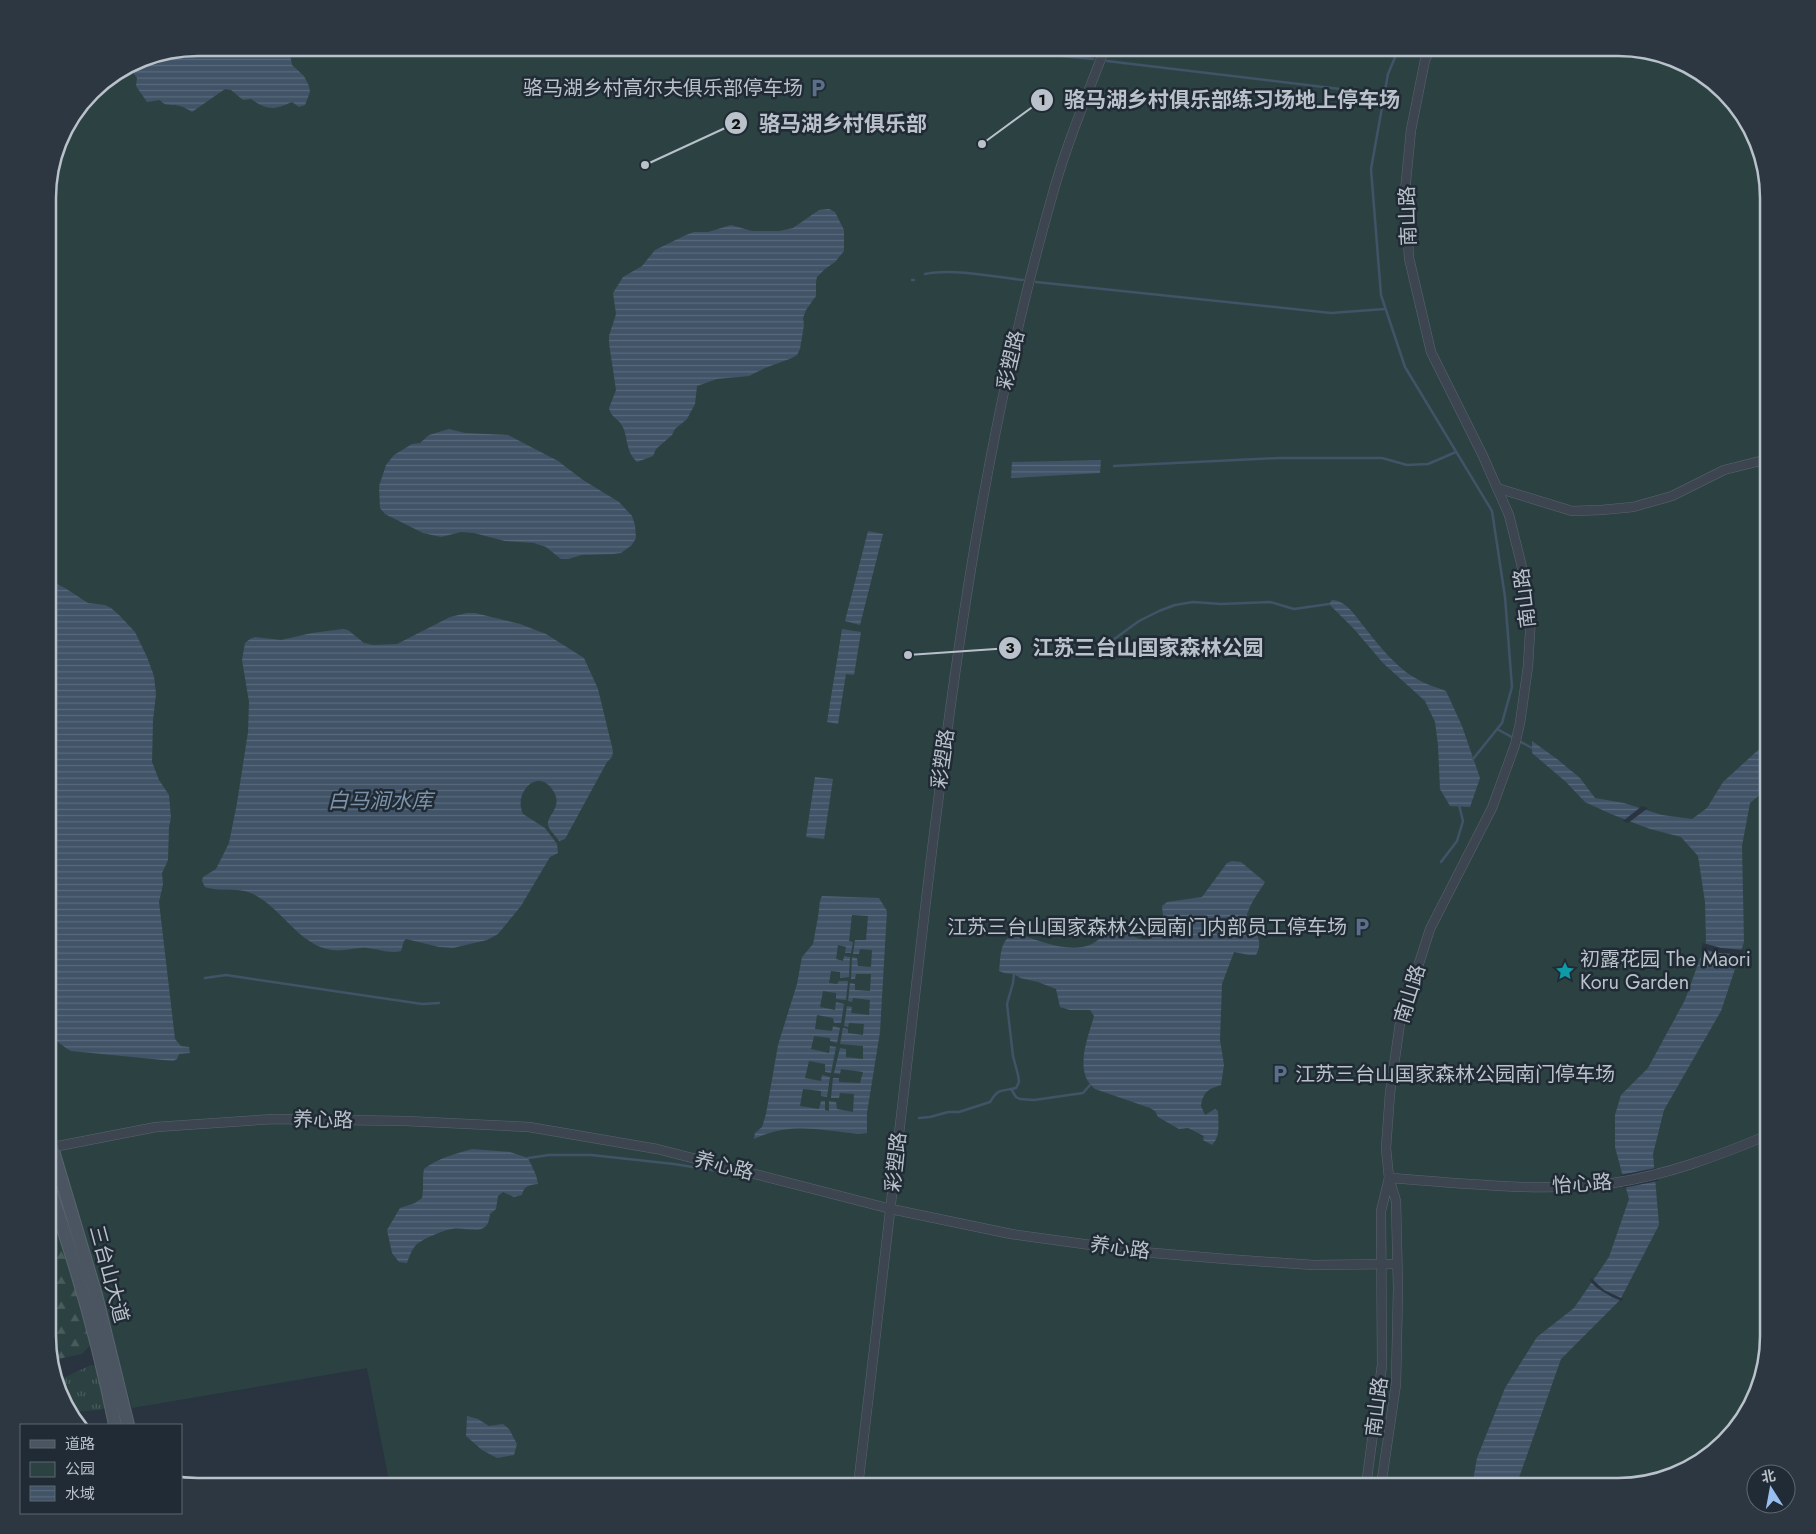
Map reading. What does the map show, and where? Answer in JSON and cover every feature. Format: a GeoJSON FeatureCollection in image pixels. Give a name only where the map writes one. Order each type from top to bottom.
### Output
{"type":"FeatureCollection","features":[{"type":"Feature","properties":{"kind":"main road","name":"三台山大道"},"geometry":{"type":"LineString","coordinates":[[57,1170],[96,1296],[128,1424]]}},
{"type":"Feature","properties":{"kind":"main road","name":"三台山大道"},"geometry":{"type":"LineString","coordinates":[[57,1209],[100,1355],[115,1424]]}},
{"type":"Feature","properties":{"kind":"street","name":"彩塑路"},"geometry":{"type":"LineString","coordinates":[[859,1478],[939,786],[964,606],[986,477],[1015,343],[1051,198],[1067,148],[1102,56]]}},
{"type":"Feature","properties":{"kind":"street","name":"南山路"},"geometry":{"type":"LineString","coordinates":[[1382,1478],[1396,1384],[1398,1288],[1396,1201],[1389,1178],[1386,1148],[1390,1093],[1400,1023],[1430,929],[1492,808],[1515,745],[1528,666],[1531,616],[1509,515],[1483,456],[1431,352],[1409,258],[1405,191],[1411,130],[1427,56]]}},
{"type":"Feature","properties":{"kind":"street"},"geometry":{"type":"LineString","coordinates":[[1497,488],[1572,511],[1633,507],[1672,496],[1724,470],[1760,461]]}},
{"type":"Feature","properties":{"kind":"street","name":"养心路"},"geometry":{"type":"LineString","coordinates":[[57,1146],[156,1127],[274,1119],[406,1120],[529,1127],[657,1149],[891,1209],[1011,1234],[1142,1252],[1313,1265],[1396,1264]]}},
{"type":"Feature","properties":{"kind":"street","name":"怡心路"},"geometry":{"type":"LineString","coordinates":[[1389,1178],[1524,1186],[1571,1186],[1615,1182],[1667,1172],[1716,1157],[1760,1139]]}},
{"type":"Feature","properties":{"kind":"street","name":"南山路"},"geometry":{"type":"LineString","coordinates":[[1367,1478],[1382,1365],[1381,1211],[1389,1178]]}},
{"type":"Feature","properties":{"kind":"green space"},"geometry":{"type":"Polygon","coordinates":[[[1618,56],[1654,61],[1689,75],[1718,98],[1730,112],[1741,127],[1749,144],[1759,180],[1760,198],[1760,1336],[1755,1372],[1745,1398],[1736,1415],[1718,1436],[1704,1448],[1689,1459],[1672,1467],[1636,1477],[1618,1478],[388,1478],[367,1368],[132,1408],[57,1144],[57,189],[61,162],[67,144],[80,119],[119,80],[153,64],[189,57],[1618,56]]]}},
{"type":"Feature","properties":{"kind":"green space"},"geometry":{"type":"Polygon","coordinates":[[[57,1225],[92,1343],[82,1354],[59,1359],[57,1225]]]}},
{"type":"Feature","properties":{"kind":"green space"},"geometry":{"type":"Polygon","coordinates":[[[91,1365],[98,1367],[107,1407],[100,1410],[78,1411],[63,1378],[91,1365]]]}},
{"type":"Feature","properties":{"kind":"water"},"geometry":{"type":"Polygon","coordinates":[[[189,57],[291,57],[292,65],[304,76],[310,92],[305,105],[299,107],[292,102],[280,107],[271,108],[262,106],[251,99],[243,100],[231,90],[225,89],[192,112],[177,105],[167,105],[160,100],[147,102],[136,86],[137,78],[133,72],[162,62],[189,57]]]}},
{"type":"Feature","properties":{"kind":"water"},"geometry":{"type":"Polygon","coordinates":[[[829,209],[835,212],[844,230],[844,251],[835,262],[817,277],[816,296],[803,318],[804,325],[800,349],[797,355],[749,376],[717,379],[697,386],[695,404],[687,419],[656,449],[653,456],[637,462],[630,452],[623,429],[609,408],[616,390],[609,343],[609,336],[616,314],[613,293],[623,277],[642,266],[655,250],[694,232],[708,232],[731,225],[752,231],[779,231],[793,228],[819,210],[829,209]]]}},
{"type":"Feature","properties":{"kind":"water"},"geometry":{"type":"Polygon","coordinates":[[[449,429],[465,433],[508,435],[558,461],[583,480],[619,502],[632,516],[636,538],[632,545],[621,553],[582,555],[561,559],[546,547],[534,543],[505,541],[474,533],[461,532],[441,537],[423,533],[385,514],[380,508],[379,486],[386,465],[394,455],[412,444],[420,443],[429,435],[449,429]]]}},
{"type":"Feature","properties":{"kind":"water"},"geometry":{"type":"Polygon","coordinates":[[[1101,460],[1100,473],[1011,478],[1012,462],[1101,460]]]}},
{"type":"Feature","properties":{"kind":"water"},"geometry":{"type":"Polygon","coordinates":[[[868,531],[883,534],[860,625],[845,621],[868,531]]]}},
{"type":"Feature","properties":{"kind":"water"},"geometry":{"type":"Polygon","coordinates":[[[57,584],[88,603],[105,605],[111,608],[120,616],[135,632],[154,676],[156,694],[152,762],[159,780],[169,795],[171,818],[168,860],[162,873],[163,884],[159,902],[175,1039],[181,1046],[189,1047],[190,1053],[179,1054],[177,1059],[173,1061],[71,1051],[57,1041],[57,584]]]}},
{"type":"Feature","properties":{"kind":"water"},"geometry":{"type":"Polygon","coordinates":[[[1332,600],[1341,602],[1349,609],[1394,662],[1409,674],[1420,681],[1446,691],[1462,726],[1480,778],[1470,807],[1450,806],[1440,789],[1435,722],[1425,701],[1383,663],[1354,629],[1329,604],[1332,600]]]}},
{"type":"Feature","properties":{"kind":"water","name":"白马涧水库"},"geometry":{"type":"Polygon","coordinates":[[[475,613],[520,624],[546,634],[584,658],[598,689],[613,751],[612,757],[607,762],[565,839],[559,841],[548,825],[557,801],[552,789],[546,783],[540,781],[534,782],[524,791],[521,798],[523,814],[545,828],[557,844],[558,853],[550,857],[521,906],[498,934],[487,940],[453,948],[439,947],[406,939],[401,951],[397,952],[367,948],[332,950],[320,947],[309,941],[272,907],[251,893],[240,890],[205,887],[202,881],[203,877],[216,869],[229,843],[237,803],[248,732],[249,702],[242,660],[245,643],[255,637],[281,640],[343,629],[348,630],[364,643],[373,645],[397,644],[450,617],[475,613]]]}},
{"type":"Feature","properties":{"kind":"water"},"geometry":{"type":"Polygon","coordinates":[[[842,629],[861,632],[854,675],[846,674],[838,724],[827,722],[842,629]]]}},
{"type":"Feature","properties":{"kind":"water"},"geometry":{"type":"Polygon","coordinates":[[[1532,741],[1580,778],[1595,798],[1624,803],[1662,815],[1692,819],[1707,808],[1723,782],[1760,748],[1760,795],[1750,803],[1742,846],[1744,942],[1721,1011],[1664,1110],[1653,1154],[1659,1225],[1620,1300],[1561,1359],[1519,1478],[1473,1478],[1477,1458],[1505,1388],[1537,1337],[1574,1308],[1609,1257],[1629,1199],[1615,1147],[1615,1115],[1621,1095],[1648,1068],[1685,1000],[1706,942],[1705,902],[1698,856],[1681,837],[1650,829],[1585,802],[1566,782],[1532,753],[1532,741]]]}},
{"type":"Feature","properties":{"kind":"water"},"geometry":{"type":"Polygon","coordinates":[[[815,777],[833,779],[824,839],[806,837],[815,777]]]}},
{"type":"Feature","properties":{"kind":"water"},"geometry":{"type":"Polygon","coordinates":[[[1232,861],[1241,862],[1265,882],[1249,910],[1246,922],[1247,928],[1255,931],[1258,937],[1258,952],[1256,955],[1249,955],[1234,952],[1222,984],[1220,1040],[1224,1065],[1221,1085],[1207,1092],[1203,1097],[1201,1106],[1205,1115],[1215,1109],[1218,1111],[1218,1133],[1212,1145],[1203,1140],[1204,1136],[1188,1128],[1179,1129],[1158,1117],[1155,1111],[1150,1108],[1095,1089],[1088,1082],[1083,1064],[1086,1044],[1094,1016],[1090,1010],[1070,1010],[1060,1007],[1056,989],[1020,978],[1014,974],[999,971],[1002,949],[1006,939],[1016,933],[1052,945],[1077,948],[1089,945],[1099,939],[1107,929],[1120,930],[1138,938],[1150,939],[1161,929],[1163,922],[1162,906],[1167,902],[1202,897],[1227,863],[1232,861]]]}},
{"type":"Feature","properties":{"kind":"water"},"geometry":{"type":"Polygon","coordinates":[[[822,896],[879,898],[887,911],[880,1032],[867,1113],[867,1133],[793,1129],[780,1130],[754,1139],[755,1133],[762,1127],[766,1114],[778,1045],[797,984],[802,957],[813,944],[822,896]],[[852,915],[849,941],[853,942],[851,953],[845,953],[846,947],[838,945],[836,959],[843,961],[844,956],[850,957],[849,977],[840,978],[840,972],[831,971],[829,983],[837,984],[839,981],[848,981],[846,1000],[836,999],[836,993],[823,991],[820,1007],[835,1010],[836,1002],[844,1004],[841,1023],[834,1023],[833,1018],[817,1015],[815,1029],[832,1031],[833,1026],[840,1028],[837,1043],[830,1041],[830,1038],[814,1036],[811,1049],[829,1053],[830,1046],[836,1047],[831,1073],[825,1072],[825,1064],[809,1061],[805,1078],[821,1081],[822,1075],[830,1077],[827,1097],[821,1096],[821,1091],[803,1089],[800,1106],[819,1109],[821,1101],[825,1101],[825,1110],[829,1111],[829,1101],[836,1102],[837,1109],[853,1112],[854,1094],[840,1093],[839,1098],[831,1098],[833,1078],[839,1078],[839,1082],[860,1083],[863,1072],[841,1069],[840,1074],[834,1073],[840,1048],[846,1049],[846,1057],[863,1059],[863,1046],[840,1044],[843,1028],[848,1029],[848,1033],[863,1035],[864,1024],[849,1023],[848,1027],[844,1026],[847,1006],[852,1007],[851,1013],[869,1015],[870,1000],[853,998],[852,1002],[848,1001],[850,983],[855,984],[855,990],[870,991],[871,974],[856,974],[855,979],[851,979],[852,957],[857,958],[858,966],[871,967],[872,950],[860,949],[859,954],[853,954],[855,940],[866,940],[868,916],[852,915]]]}},
{"type":"Feature","properties":{"kind":"water"},"geometry":{"type":"Polygon","coordinates":[[[472,1149],[510,1152],[528,1158],[538,1184],[528,1186],[524,1189],[522,1195],[514,1197],[503,1192],[498,1196],[496,1209],[490,1214],[488,1222],[481,1229],[452,1229],[439,1233],[416,1245],[407,1263],[399,1262],[392,1253],[387,1230],[400,1208],[415,1203],[422,1198],[424,1169],[441,1159],[472,1149]]]}},
{"type":"Feature","properties":{"kind":"water"},"geometry":{"type":"Polygon","coordinates":[[[467,1416],[478,1419],[489,1426],[503,1424],[509,1429],[517,1444],[514,1455],[497,1458],[482,1450],[466,1436],[467,1416]]]}},
{"type":"Feature","properties":{"kind":"pier"},"geometry":{"type":"Polygon","coordinates":[[[1642,806],[1648,808],[1628,823],[1623,821],[1642,806]]]}},
{"type":"Feature","properties":{"kind":"pier"},"geometry":{"type":"Polygon","coordinates":[[[1703,943],[1721,948],[1744,950],[1742,955],[1720,953],[1701,949],[1703,943]]]}},
{"type":"Feature","properties":{"kind":"pier"},"geometry":{"type":"Polygon","coordinates":[[[1656,1168],[1658,1181],[1623,1188],[1620,1175],[1656,1168]]]}},
{"type":"Feature","properties":{"kind":"pier"},"geometry":{"type":"Polygon","coordinates":[[[1591,1278],[1604,1290],[1623,1299],[1622,1301],[1597,1288],[1590,1281],[1591,1278]]]}},
{"type":"Feature","properties":{"kind":"waterway"},"geometry":{"type":"LineString","coordinates":[[1066,56],[1093,59]]}},
{"type":"Feature","properties":{"kind":"waterway"},"geometry":{"type":"LineString","coordinates":[[1396,56],[1388,74],[1371,169],[1381,295],[1405,367],[1492,511],[1505,597],[1512,687],[1502,723],[1473,759]]}},
{"type":"Feature","properties":{"kind":"waterway"},"geometry":{"type":"LineString","coordinates":[[1107,61],[1340,89],[1383,100]]}},
{"type":"Feature","properties":{"kind":"waterway"},"geometry":{"type":"LineString","coordinates":[[925,274],[961,272],[1023,280]]}},
{"type":"Feature","properties":{"kind":"waterway"},"geometry":{"type":"LineString","coordinates":[[1036,282],[1331,313],[1385,309]]}},
{"type":"Feature","properties":{"kind":"waterway"},"geometry":{"type":"LineString","coordinates":[[1114,466],[1279,458],[1382,458],[1407,465],[1428,464],[1456,452]]}},
{"type":"Feature","properties":{"kind":"waterway"},"geometry":{"type":"LineString","coordinates":[[1102,648],[1139,621],[1175,605],[1193,602],[1221,604],[1270,602],[1294,609],[1329,604]]}},
{"type":"Feature","properties":{"kind":"waterway"},"geometry":{"type":"LineString","coordinates":[[1497,729],[1532,748]]}},
{"type":"Feature","properties":{"kind":"waterway"},"geometry":{"type":"LineString","coordinates":[[1441,862],[1457,841],[1463,821],[1459,805]]}},
{"type":"Feature","properties":{"kind":"waterway"},"geometry":{"type":"LineString","coordinates":[[919,1118],[948,1112],[959,1112],[990,1102],[1001,1091],[1016,1088],[1019,1082],[1013,1056],[1007,1004],[1014,974]]}},
{"type":"Feature","properties":{"kind":"waterway"},"geometry":{"type":"LineString","coordinates":[[205,978],[226,975],[422,1004],[439,1003]]}},
{"type":"Feature","properties":{"kind":"waterway"},"geometry":{"type":"LineString","coordinates":[[1011,1089],[1016,1097],[1020,1099],[1034,1100],[1083,1093],[1090,1085]]}},
{"type":"Feature","properties":{"kind":"waterway"},"geometry":{"type":"LineString","coordinates":[[528,1158],[549,1155],[591,1155],[674,1164],[717,1171]]}},
{"type":"Feature","properties":{"kind":"place","name":"骆马湖乡村高尔夫俱乐部停车场"},"geometry":{"type":"Point","coordinates":[818,88]}},
{"type":"Feature","properties":{"kind":"place","name":"骆马湖乡村俱乐部练习场地上停车场"},"geometry":{"type":"Point","coordinates":[982,144]}},
{"type":"Feature","properties":{"kind":"place","name":"骆马湖乡村俱乐部"},"geometry":{"type":"Point","coordinates":[645,165]}},
{"type":"Feature","properties":{"kind":"place","name":"江苏三台山国家森林公园"},"geometry":{"type":"Point","coordinates":[908,655]}},
{"type":"Feature","properties":{"kind":"place","name":"江苏三台山国家森林公园南门内部员工停车场"},"geometry":{"type":"Point","coordinates":[1362,927]}},
{"type":"Feature","properties":{"kind":"place","name":"初露花园 The Maori Koru Garden"},"geometry":{"type":"Point","coordinates":[1565,971]}},
{"type":"Feature","properties":{"kind":"place","name":"江苏三台山国家森林公园南门停车场"},"geometry":{"type":"Point","coordinates":[1280,1074]}}]}
